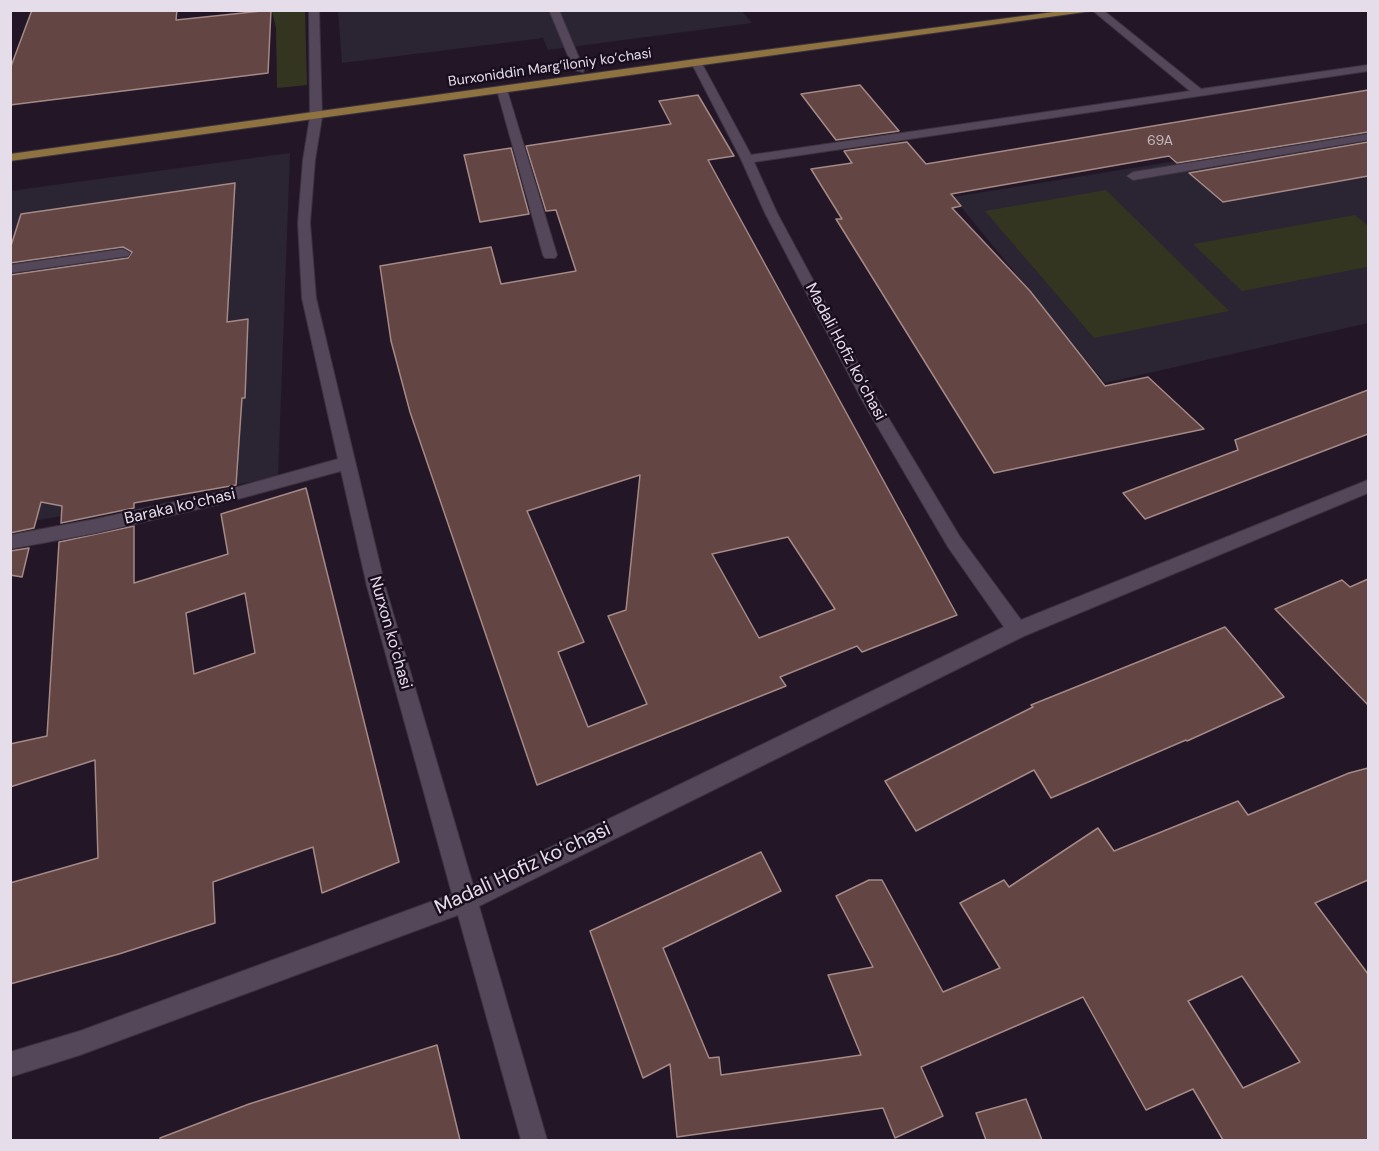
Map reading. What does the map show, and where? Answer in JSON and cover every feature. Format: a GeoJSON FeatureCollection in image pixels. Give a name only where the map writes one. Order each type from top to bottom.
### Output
{"type":"FeatureCollection","features":[{"type":"Feature","properties":{"kind":"main road","name":"Burxoniddin Marg’iloniy ko’chasi"},"geometry":{"type":"LineString","coordinates":[[10,158],[579,70],[1012,10]]}},
{"type":"Feature","properties":{"kind":"main road","name":"Burxoniddin Marg’iloniy ko’chasi"},"geometry":{"type":"LineString","coordinates":[[22,144],[502,90],[696,62],[1096,10]]}},
{"type":"Feature","properties":{"kind":"street","name":"Nurxon koʻchasi"},"geometry":{"type":"LineString","coordinates":[[314,10],[316,111],[304,223],[309,298],[376,586],[534,1140]]}},
{"type":"Feature","properties":{"kind":"street"},"geometry":{"type":"LineString","coordinates":[[1096,10],[1198,93]]}},
{"type":"Feature","properties":{"kind":"street"},"geometry":{"type":"LineString","coordinates":[[553,11],[579,70]]}},
{"type":"Feature","properties":{"kind":"street","name":"Madali Hofiz koʻchasi"},"geometry":{"type":"LineString","coordinates":[[696,62],[747,159],[771,213],[870,400],[954,542],[1017,630]]}},
{"type":"Feature","properties":{"kind":"street"},"geometry":{"type":"LineString","coordinates":[[747,159],[1368,68]]}},
{"type":"Feature","properties":{"kind":"street"},"geometry":{"type":"LineString","coordinates":[[502,90],[550,255]]}},
{"type":"Feature","properties":{"kind":"street"},"geometry":{"type":"LineString","coordinates":[[1133,176],[1368,137]]}},
{"type":"Feature","properties":{"kind":"street"},"geometry":{"type":"LineString","coordinates":[[10,269],[123,253]]}},
{"type":"Feature","properties":{"kind":"street","name":"Baraka koʻchasi"},"geometry":{"type":"LineString","coordinates":[[10,542],[96,526],[216,499],[347,463]]}},
{"type":"Feature","properties":{"kind":"street","name":"Madali Hofiz koʻchasi"},"geometry":{"type":"LineString","coordinates":[[10,1065],[80,1043],[466,900],[1017,630],[1368,486]]}},
{"type":"Feature","properties":{"kind":"shaded area"},"geometry":{"type":"Polygon","coordinates":[[[741,10],[752,23],[548,50],[543,38],[342,63],[338,11],[741,10]]]}},
{"type":"Feature","properties":{"kind":"shaded area"},"geometry":{"type":"Polygon","coordinates":[[[1368,130],[1368,323],[1105,383],[953,197],[1368,130]]]}},
{"type":"Feature","properties":{"kind":"shaded area"},"geometry":{"type":"Polygon","coordinates":[[[290,153],[278,477],[11,525],[10,191],[290,153]]]}},
{"type":"Feature","properties":{"kind":"green space"},"geometry":{"type":"Polygon","coordinates":[[[272,11],[305,11],[307,85],[277,88],[276,28],[272,11]]]}},
{"type":"Feature","properties":{"kind":"green space"},"geometry":{"type":"Polygon","coordinates":[[[1106,190],[1229,311],[1094,338],[985,211],[1106,190]]]}},
{"type":"Feature","properties":{"kind":"green space"},"geometry":{"type":"Polygon","coordinates":[[[1355,215],[1368,226],[1368,267],[1242,291],[1193,244],[1355,215]]]}},
{"type":"Feature","properties":{"kind":"building"},"geometry":{"type":"Polygon","coordinates":[[[32,10],[177,10],[176,20],[271,10],[268,73],[10,105],[10,69],[32,10]]]}},
{"type":"Feature","properties":{"kind":"building"},"geometry":{"type":"Polygon","coordinates":[[[860,85],[899,131],[836,140],[801,94],[860,85]]]}},
{"type":"Feature","properties":{"kind":"building"},"geometry":{"type":"Polygon","coordinates":[[[1368,90],[1368,132],[1177,163],[1169,156],[951,194],[961,206],[952,208],[1030,291],[1105,386],[1148,377],[1204,429],[994,473],[836,219],[842,219],[811,169],[852,163],[844,151],[907,142],[926,164],[1368,90]]]}},
{"type":"Feature","properties":{"kind":"building"},"geometry":{"type":"Polygon","coordinates":[[[698,95],[734,156],[708,160],[957,615],[862,652],[857,646],[780,677],[786,686],[537,785],[410,412],[391,341],[380,266],[491,247],[501,284],[576,271],[556,210],[546,211],[526,146],[671,124],[659,101],[698,95]],[[640,475],[527,511],[584,642],[558,652],[588,727],[647,704],[608,616],[626,610],[640,475]],[[788,537],[712,554],[759,638],[835,609],[788,537]]]}},
{"type":"Feature","properties":{"kind":"building"},"geometry":{"type":"Polygon","coordinates":[[[1368,142],[1368,176],[1223,202],[1189,173],[1368,142]]]}},
{"type":"Feature","properties":{"kind":"building"},"geometry":{"type":"Polygon","coordinates":[[[511,148],[529,214],[480,222],[464,155],[511,148]]]}},
{"type":"Feature","properties":{"kind":"building"},"geometry":{"type":"Polygon","coordinates":[[[235,183],[227,322],[248,319],[245,398],[242,398],[236,485],[134,503],[134,508],[61,523],[62,506],[41,502],[34,528],[10,533],[10,275],[128,258],[132,252],[123,247],[10,263],[10,249],[21,214],[235,183]]]}},
{"type":"Feature","properties":{"kind":"building"},"geometry":{"type":"Polygon","coordinates":[[[1368,390],[1368,434],[1145,519],[1123,493],[1238,450],[1235,440],[1368,390]]]}},
{"type":"Feature","properties":{"kind":"building"},"geometry":{"type":"Polygon","coordinates":[[[306,488],[399,862],[322,893],[313,847],[213,882],[215,923],[119,954],[10,984],[10,883],[98,858],[95,760],[10,787],[10,744],[47,736],[59,542],[134,526],[134,583],[228,554],[221,514],[306,488]],[[245,593],[186,613],[194,674],[255,653],[245,593]]]}},
{"type":"Feature","properties":{"kind":"building"},"geometry":{"type":"Polygon","coordinates":[[[29,548],[22,577],[10,575],[10,551],[29,548]]]}},
{"type":"Feature","properties":{"kind":"building"},"geometry":{"type":"Polygon","coordinates":[[[1368,579],[1368,705],[1275,609],[1342,580],[1350,587],[1368,579]]]}},
{"type":"Feature","properties":{"kind":"building"},"geometry":{"type":"Polygon","coordinates":[[[1225,627],[1284,697],[1051,798],[1034,770],[916,831],[885,781],[1033,707],[1031,705],[1225,627]]]}},
{"type":"Feature","properties":{"kind":"building"},"geometry":{"type":"Polygon","coordinates":[[[1368,768],[1368,880],[1315,903],[1368,974],[1368,1140],[1223,1140],[1193,1089],[1146,1110],[1083,997],[921,1067],[943,1116],[895,1138],[883,1108],[677,1137],[670,1064],[643,1078],[590,931],[761,852],[781,891],[663,948],[709,1058],[719,1057],[721,1075],[861,1055],[828,975],[873,967],[836,896],[869,880],[882,880],[943,992],[1000,968],[960,903],[1004,880],[1009,887],[1098,828],[1114,851],[1238,801],[1248,815],[1349,773],[1368,768]],[[1242,976],[1188,1001],[1243,1088],[1300,1062],[1242,976]]]}},
{"type":"Feature","properties":{"kind":"building"},"geometry":{"type":"Polygon","coordinates":[[[437,1045],[460,1140],[160,1140],[160,1138],[249,1104],[437,1045]]]}},
{"type":"Feature","properties":{"kind":"building"},"geometry":{"type":"Polygon","coordinates":[[[1026,1099],[1042,1140],[986,1140],[976,1113],[1026,1099]]]}}]}
